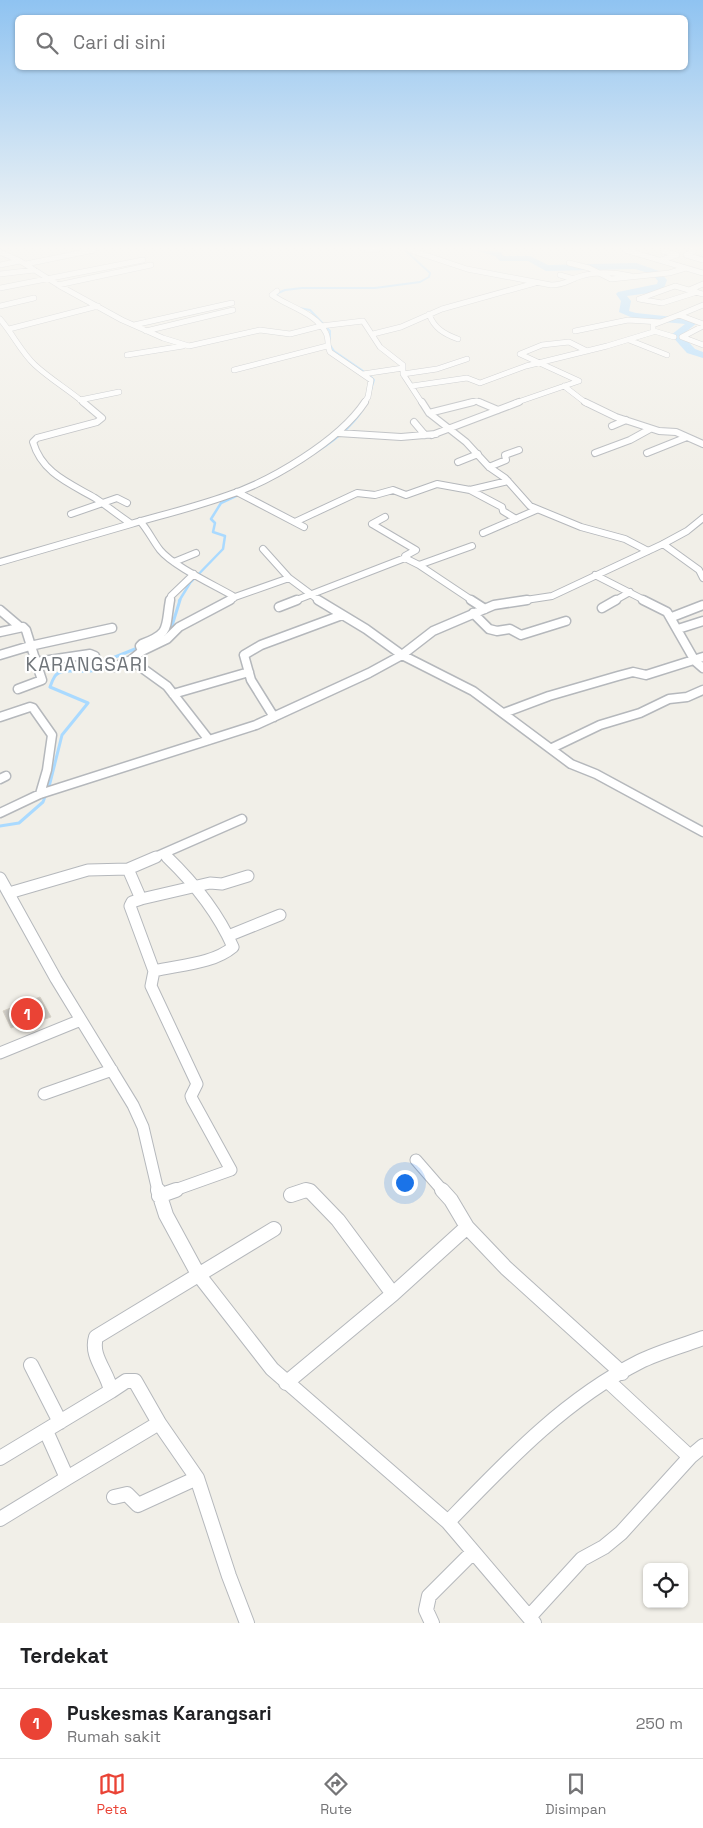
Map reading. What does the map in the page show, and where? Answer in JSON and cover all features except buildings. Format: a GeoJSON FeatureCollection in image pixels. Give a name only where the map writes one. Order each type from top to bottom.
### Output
{"type":"FeatureCollection","features":[{"type":"Feature","properties":{"kind":"street"},"geometry":{"type":"LineString","coordinates":[[6,326],[23,352],[36,366],[80,400],[102,420],[37,438],[33,442],[34,447],[57,477],[130,523]]}},
{"type":"Feature","properties":{"kind":"street"},"geometry":{"type":"LineString","coordinates":[[9,329],[22,326]]}},
{"type":"Feature","properties":{"kind":"street"},"geometry":{"type":"LineString","coordinates":[[134,326],[176,343],[189,346]]}},
{"type":"Feature","properties":{"kind":"street"},"geometry":{"type":"LineString","coordinates":[[146,331],[168,326]]}},
{"type":"Feature","properties":{"kind":"street"},"geometry":{"type":"LineString","coordinates":[[0,562],[130,523],[240,493],[342,433],[358,414],[370,391],[370,380],[365,373],[332,354],[327,346],[327,334],[323,326],[290,334],[260,330],[189,346],[127,355]]}},
{"type":"Feature","properties":{"kind":"street"},"geometry":{"type":"LineString","coordinates":[[367,326],[380,347],[396,359],[429,413],[478,454],[489,467],[508,481],[536,510],[582,528],[624,539],[648,551]]}},
{"type":"Feature","properties":{"kind":"street"},"geometry":{"type":"LineString","coordinates":[[373,334],[406,326]]}},
{"type":"Feature","properties":{"kind":"street"},"geometry":{"type":"LineString","coordinates":[[435,326],[444,334],[458,339]]}},
{"type":"Feature","properties":{"kind":"street"},"geometry":{"type":"LineString","coordinates":[[575,331],[600,326]]}},
{"type":"Feature","properties":{"kind":"street"},"geometry":{"type":"LineString","coordinates":[[654,326],[654,331]]}},
{"type":"Feature","properties":{"kind":"street"},"geometry":{"type":"LineString","coordinates":[[702,326],[682,338],[703,345]]}},
{"type":"Feature","properties":{"kind":"street"},"geometry":{"type":"LineString","coordinates":[[412,386],[467,378],[480,383],[526,366],[629,340],[654,331],[674,337]]}},
{"type":"Feature","properties":{"kind":"street"},"geometry":{"type":"LineString","coordinates":[[694,331],[703,334]]}},
{"type":"Feature","properties":{"kind":"street"},"geometry":{"type":"LineString","coordinates":[[629,340],[667,355]]}},
{"type":"Feature","properties":{"kind":"street"},"geometry":{"type":"LineString","coordinates":[[432,434],[580,381],[520,355],[542,345],[565,342],[570,342],[587,351]]}},
{"type":"Feature","properties":{"kind":"street"},"geometry":{"type":"LineString","coordinates":[[234,370],[327,346]]}},
{"type":"Feature","properties":{"kind":"street"},"geometry":{"type":"LineString","coordinates":[[365,373],[438,369],[467,359]]}},
{"type":"Feature","properties":{"kind":"street"},"geometry":{"type":"LineString","coordinates":[[564,386],[586,403],[626,420],[650,429],[673,432],[703,444]]}},
{"type":"Feature","properties":{"kind":"street"},"geometry":{"type":"LineString","coordinates":[[80,400],[119,392]]}},
{"type":"Feature","properties":{"kind":"street"},"geometry":{"type":"LineString","coordinates":[[429,413],[477,401],[498,410]]}},
{"type":"Feature","properties":{"kind":"street"},"geometry":{"type":"LineString","coordinates":[[612,426],[626,420]]}},
{"type":"Feature","properties":{"kind":"street"},"geometry":{"type":"LineString","coordinates":[[414,422],[425,435]]}},
{"type":"Feature","properties":{"kind":"street"},"geometry":{"type":"LineString","coordinates":[[595,453],[630,440],[650,429]]}},
{"type":"Feature","properties":{"kind":"street"},"geometry":{"type":"LineString","coordinates":[[342,433],[402,436],[454,433]]}},
{"type":"Feature","properties":{"kind":"street"},"geometry":{"type":"LineString","coordinates":[[647,453],[687,437]]}},
{"type":"Feature","properties":{"kind":"street"},"geometry":{"type":"LineString","coordinates":[[696,441],[703,438]]}},
{"type":"Feature","properties":{"kind":"street"},"geometry":{"type":"LineString","coordinates":[[489,467],[506,460],[507,458],[504,455],[519,450]]}},
{"type":"Feature","properties":{"kind":"street"},"geometry":{"type":"LineString","coordinates":[[458,462],[478,454]]}},
{"type":"Feature","properties":{"kind":"street"},"geometry":{"type":"LineString","coordinates":[[470,490],[508,481]]}},
{"type":"Feature","properties":{"kind":"street"},"geometry":{"type":"LineString","coordinates":[[295,522],[357,493],[375,495],[393,490],[406,495],[437,484],[470,490],[502,508],[503,511],[516,519]]}},
{"type":"Feature","properties":{"kind":"street"},"geometry":{"type":"LineString","coordinates":[[240,493],[304,527]]}},
{"type":"Feature","properties":{"kind":"street"},"geometry":{"type":"LineString","coordinates":[[71,514],[118,498],[127,503]]}},
{"type":"Feature","properties":{"kind":"street"},"geometry":{"type":"LineString","coordinates":[[483,533],[536,510]]}},
{"type":"Feature","properties":{"kind":"street"},"geometry":{"type":"LineString","coordinates":[[280,607],[405,558],[405,556],[416,550],[372,524],[385,517]]}},
{"type":"Feature","properties":{"kind":"street"},"geometry":{"type":"LineString","coordinates":[[0,813],[41,793],[256,725],[402,655],[433,631],[485,608],[524,599],[552,596],[663,544],[687,531],[703,518]]}},
{"type":"Feature","properties":{"kind":"street"},"geometry":{"type":"LineString","coordinates":[[140,521],[149,531],[160,550],[174,562],[235,597]]}},
{"type":"Feature","properties":{"kind":"street"},"geometry":{"type":"LineString","coordinates":[[663,544],[699,570],[703,578]]}},
{"type":"Feature","properties":{"kind":"street"},"geometry":{"type":"LineString","coordinates":[[419,565],[472,546]]}},
{"type":"Feature","properties":{"kind":"street"},"geometry":{"type":"LineString","coordinates":[[263,549],[289,578],[311,594],[342,615],[366,628],[402,655],[466,686],[552,748],[571,764],[596,774],[703,832]]}},
{"type":"Feature","properties":{"kind":"street"},"geometry":{"type":"LineString","coordinates":[[174,562],[196,553]]}},
{"type":"Feature","properties":{"kind":"street"},"geometry":{"type":"LineString","coordinates":[[405,558],[485,608]]}},
{"type":"Feature","properties":{"kind":"street"},"geometry":{"type":"LineString","coordinates":[[164,638],[171,596],[195,575]]}},
{"type":"Feature","properties":{"kind":"street"},"geometry":{"type":"LineString","coordinates":[[595,575],[660,607],[672,617],[695,660],[703,668]]}},
{"type":"Feature","properties":{"kind":"street"},"geometry":{"type":"LineString","coordinates":[[36,662],[94,658],[110,667],[118,666],[132,660],[141,649],[231,602],[235,597],[289,578]]}},
{"type":"Feature","properties":{"kind":"street"},"geometry":{"type":"LineString","coordinates":[[602,608],[630,592]]}},
{"type":"Feature","properties":{"kind":"street"},"geometry":{"type":"LineString","coordinates":[[672,617],[703,605]]}},
{"type":"Feature","properties":{"kind":"street"},"geometry":{"type":"LineString","coordinates":[[0,610],[26,630],[42,680],[18,689]]}},
{"type":"Feature","properties":{"kind":"street"},"geometry":{"type":"LineString","coordinates":[[473,613],[489,629],[497,631],[510,629],[521,635],[566,621]]}},
{"type":"Feature","properties":{"kind":"street"},"geometry":{"type":"LineString","coordinates":[[274,716],[252,680],[244,655],[248,651],[342,615]]}},
{"type":"Feature","properties":{"kind":"street"},"geometry":{"type":"LineString","coordinates":[[678,629],[703,621]]}},
{"type":"Feature","properties":{"kind":"street"},"geometry":{"type":"LineString","coordinates":[[0,632],[20,627]]}},
{"type":"Feature","properties":{"kind":"street"},"geometry":{"type":"LineString","coordinates":[[0,655],[30,646],[112,628]]}},
{"type":"Feature","properties":{"kind":"street"},"geometry":{"type":"LineString","coordinates":[[504,713],[542,698],[618,676],[633,672],[646,674],[703,657]]}},
{"type":"Feature","properties":{"kind":"street"},"geometry":{"type":"LineString","coordinates":[[132,660],[162,682],[210,740]]}},
{"type":"Feature","properties":{"kind":"street"},"geometry":{"type":"LineString","coordinates":[[173,694],[249,672]]}},
{"type":"Feature","properties":{"kind":"street"},"geometry":{"type":"LineString","coordinates":[[552,748],[600,725],[640,713],[669,699],[687,697],[703,690]]}},
{"type":"Feature","properties":{"kind":"street"},"geometry":{"type":"LineString","coordinates":[[0,718],[30,707],[33,708],[50,730],[53,740],[41,793]]}},
{"type":"Feature","properties":{"kind":"street"},"geometry":{"type":"LineString","coordinates":[[9,893],[80,872],[128,869],[242,819]]}},
{"type":"Feature","properties":{"kind":"street"},"geometry":{"type":"LineString","coordinates":[[154,971],[230,951],[232,947],[228,936],[220,928],[195,886],[184,872],[164,854]]}},
{"type":"Feature","properties":{"kind":"street"},"geometry":{"type":"LineString","coordinates":[[128,869],[141,899]]}},
{"type":"Feature","properties":{"kind":"street"},"geometry":{"type":"LineString","coordinates":[[159,1196],[231,1170],[192,1099],[191,1096],[197,1084],[151,986],[154,971],[130,906],[132,902],[141,899],[211,883],[222,884],[248,876]]}},
{"type":"Feature","properties":{"kind":"street"},"geometry":{"type":"LineString","coordinates":[[0,878],[144,1127],[159,1196],[166,1215],[198,1274],[286,1383],[350,1434],[448,1522],[532,1620],[582,1559],[604,1547],[621,1533],[690,1457],[703,1446]]}},
{"type":"Feature","properties":{"kind":"street"},"geometry":{"type":"LineString","coordinates":[[228,936],[280,915]]}},
{"type":"Feature","properties":{"kind":"street"},"geometry":{"type":"LineString","coordinates":[[0,1054],[81,1020]]}},
{"type":"Feature","properties":{"kind":"street"},"geometry":{"type":"LineString","coordinates":[[44,1094],[112,1070]]}},
{"type":"Feature","properties":{"kind":"street"},"geometry":{"type":"LineString","coordinates":[[416,1160],[450,1200],[466,1227],[506,1268],[622,1373]]}},
{"type":"Feature","properties":{"kind":"street"},"geometry":{"type":"LineString","coordinates":[[291,1195],[306,1190],[310,1192],[338,1220],[393,1294]]}},
{"type":"Feature","properties":{"kind":"street"},"geometry":{"type":"LineString","coordinates":[[286,1383],[393,1294],[466,1227]]}},
{"type":"Feature","properties":{"kind":"street"},"geometry":{"type":"LineString","coordinates":[[111,1391],[108,1379],[94,1350],[96,1337],[274,1229]]}},
{"type":"Feature","properties":{"kind":"street"},"geometry":{"type":"LineString","coordinates":[[448,1522],[504,1463],[549,1421],[583,1396],[640,1362],[703,1338]]}},
{"type":"Feature","properties":{"kind":"street"},"geometry":{"type":"LineString","coordinates":[[31,1365],[60,1422]]}},
{"type":"Feature","properties":{"kind":"street"},"geometry":{"type":"LineString","coordinates":[[1,1456],[46,1431],[126,1381],[134,1381],[140,1388],[159,1423],[197,1478],[229,1576],[247,1623]]}},
{"type":"Feature","properties":{"kind":"street"},"geometry":{"type":"LineString","coordinates":[[608,1381],[690,1457]]}},
{"type":"Feature","properties":{"kind":"street"},"geometry":{"type":"LineString","coordinates":[[0,1520],[159,1423]]}},
{"type":"Feature","properties":{"kind":"street"},"geometry":{"type":"LineString","coordinates":[[46,1431],[68,1478]]}},
{"type":"Feature","properties":{"kind":"street"},"geometry":{"type":"LineString","coordinates":[[114,1497],[127,1494],[138,1504],[197,1478]]}},
{"type":"Feature","properties":{"kind":"street"},"geometry":{"type":"LineString","coordinates":[[432,1623],[426,1612],[425,1603],[429,1596],[473,1552]]}},
{"type":"Feature","properties":{"kind":"waterway"},"geometry":{"type":"LineString","coordinates":[[325,326],[330,331],[330,339]]}},
{"type":"Feature","properties":{"kind":"waterway"},"geometry":{"type":"LineString","coordinates":[[688,326],[676,335],[691,351],[703,355]]}},
{"type":"Feature","properties":{"kind":"waterway"},"geometry":{"type":"LineString","coordinates":[[330,345],[334,351],[366,373]]}},
{"type":"Feature","properties":{"kind":"waterway"},"geometry":{"type":"LineString","coordinates":[[367,403],[374,380],[371,377]]}},
{"type":"Feature","properties":{"kind":"waterway"},"geometry":{"type":"LineString","coordinates":[[316,452],[345,430],[363,410],[367,402]]}},
{"type":"Feature","properties":{"kind":"waterway"},"geometry":{"type":"LineString","coordinates":[[179,601],[190,583],[223,549],[225,536],[213,532],[215,523],[211,519],[221,503],[240,494]]}},
{"type":"Feature","properties":{"kind":"waterway"},"geometry":{"type":"LineString","coordinates":[[166,635],[171,629],[180,600]]}},
{"type":"Feature","properties":{"kind":"waterway"},"geometry":{"type":"LineString","coordinates":[[105,663],[110,659],[140,647]]}},
{"type":"Feature","properties":{"kind":"waterway"},"geometry":{"type":"LineString","coordinates":[[0,826],[19,823],[43,802],[50,783],[62,735],[88,703],[50,687],[55,676],[64,671],[90,671],[101,667]]}},
{"type":"Feature","properties":{"kind":"place","name":"Puskesmas Karangsari"},"geometry":{"type":"Point","coordinates":[27,1014]}},
{"type":"Feature","properties":{"kind":"district","name":"KARANGSARI"},"geometry":{"type":"Point","coordinates":[87,664]}}]}
